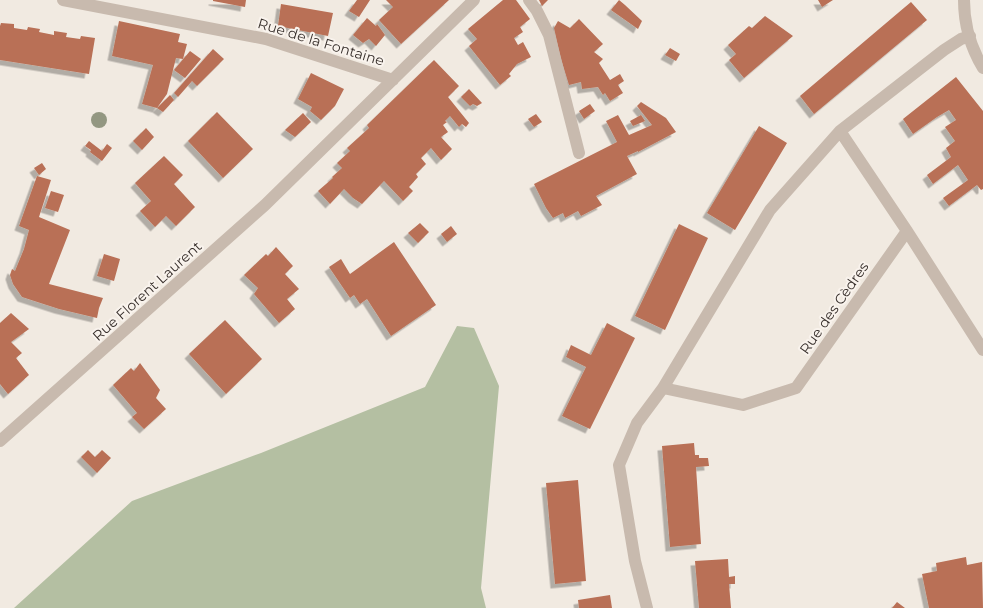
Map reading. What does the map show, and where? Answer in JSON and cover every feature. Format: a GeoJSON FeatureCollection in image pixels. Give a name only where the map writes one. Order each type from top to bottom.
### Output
{"type":"FeatureCollection","features":[{"type":"Feature","properties":{"kind":"street","name":"Rue de la Fontaine"},"geometry":{"type":"LineString","coordinates":[[63,0],[266,39],[393,80]]}},
{"type":"Feature","properties":{"kind":"street","name":"Rue de la Fontaine"},"geometry":{"type":"LineString","coordinates":[[311,160],[474,0]]}},
{"type":"Feature","properties":{"kind":"street"},"geometry":{"type":"LineString","coordinates":[[529,0],[537,10],[549,35],[579,153]]}},
{"type":"Feature","properties":{"kind":"street"},"geometry":{"type":"LineString","coordinates":[[964,0],[970,36],[983,68]]}},
{"type":"Feature","properties":{"kind":"street"},"geometry":{"type":"LineString","coordinates":[[647,608],[635,561],[619,465],[637,423],[663,388],[770,210],[840,131],[944,50],[961,39],[970,36]]}},
{"type":"Feature","properties":{"kind":"street"},"geometry":{"type":"LineString","coordinates":[[840,131],[983,350]]}},
{"type":"Feature","properties":{"kind":"street","name":"Rue Florent Laurent"},"geometry":{"type":"LineString","coordinates":[[0,441],[265,205],[311,160]]}},
{"type":"Feature","properties":{"kind":"street","name":"Rue des Cèdres"},"geometry":{"type":"LineString","coordinates":[[663,388],[743,404],[796,388],[907,231]]}},
{"type":"Feature","properties":{"kind":"green space"},"geometry":{"type":"Polygon","coordinates":[[[457,326],[474,328],[499,386],[481,588],[486,608],[14,608],[132,501],[261,453],[425,387],[457,326]]]}},
{"type":"Feature","properties":{"kind":"building"},"geometry":{"type":"Polygon","coordinates":[[[213,0],[246,0],[245,7],[213,0]]]}},
{"type":"Feature","properties":{"kind":"building"},"geometry":{"type":"Polygon","coordinates":[[[357,0],[370,0],[359,17],[349,11],[357,0]]]}},
{"type":"Feature","properties":{"kind":"building"},"geometry":{"type":"Polygon","coordinates":[[[386,0],[449,0],[401,44],[379,20],[393,7],[386,0]]]}},
{"type":"Feature","properties":{"kind":"building"},"geometry":{"type":"Polygon","coordinates":[[[503,0],[516,0],[530,19],[520,27],[523,32],[514,38],[518,45],[523,42],[531,57],[517,64],[509,74],[511,76],[500,85],[469,46],[477,39],[468,29],[503,0]]]}},
{"type":"Feature","properties":{"kind":"building"},"geometry":{"type":"Polygon","coordinates":[[[539,0],[548,0],[542,6],[539,0]]]}},
{"type":"Feature","properties":{"kind":"building"},"geometry":{"type":"Polygon","coordinates":[[[619,0],[642,21],[638,29],[611,10],[619,0]]]}},
{"type":"Feature","properties":{"kind":"building"},"geometry":{"type":"Polygon","coordinates":[[[818,0],[833,0],[822,7],[818,0]]]}},
{"type":"Feature","properties":{"kind":"building"},"geometry":{"type":"Polygon","coordinates":[[[911,2],[927,20],[814,114],[800,96],[911,2]]]}},
{"type":"Feature","properties":{"kind":"building"},"geometry":{"type":"Polygon","coordinates":[[[281,4],[333,13],[328,36],[278,26],[281,4]]]}},
{"type":"Feature","properties":{"kind":"building"},"geometry":{"type":"Polygon","coordinates":[[[765,16],[793,36],[744,78],[729,60],[736,54],[728,45],[749,26],[752,28],[765,16]]]}},
{"type":"Feature","properties":{"kind":"building"},"geometry":{"type":"Polygon","coordinates":[[[367,18],[376,26],[377,24],[385,35],[376,46],[369,39],[363,43],[353,35],[367,18]]]}},
{"type":"Feature","properties":{"kind":"building"},"geometry":{"type":"Polygon","coordinates":[[[579,19],[603,44],[594,52],[603,59],[599,63],[610,80],[620,74],[624,81],[618,85],[623,93],[610,101],[598,87],[582,89],[581,82],[569,85],[554,28],[558,21],[570,28],[579,19]]]}},
{"type":"Feature","properties":{"kind":"building"},"geometry":{"type":"Polygon","coordinates":[[[119,21],[180,34],[178,42],[187,44],[183,59],[176,58],[167,94],[157,108],[142,104],[153,65],[112,56],[119,21]]]}},
{"type":"Feature","properties":{"kind":"building"},"geometry":{"type":"Polygon","coordinates":[[[1,23],[14,24],[14,28],[27,30],[28,27],[40,29],[39,32],[54,35],[54,31],[67,33],[66,37],[80,39],[81,36],[95,38],[89,74],[0,60],[1,23]]]}},
{"type":"Feature","properties":{"kind":"building"},"geometry":{"type":"Polygon","coordinates":[[[670,48],[680,54],[676,61],[665,55],[670,48]]]}},
{"type":"Feature","properties":{"kind":"building"},"geometry":{"type":"Polygon","coordinates":[[[213,49],[224,59],[197,86],[192,81],[178,97],[174,93],[213,49]]]}},
{"type":"Feature","properties":{"kind":"building"},"geometry":{"type":"Polygon","coordinates":[[[190,51],[201,59],[185,78],[174,70],[190,51]]]}},
{"type":"Feature","properties":{"kind":"building"},"geometry":{"type":"Polygon","coordinates":[[[434,60],[459,86],[448,97],[469,123],[466,127],[462,124],[459,127],[450,116],[445,121],[447,122],[443,125],[448,132],[441,137],[452,149],[441,160],[431,148],[421,158],[426,164],[416,174],[418,177],[409,187],[413,191],[403,201],[384,181],[362,204],[344,189],[330,204],[318,191],[342,168],[337,163],[350,151],[347,148],[369,128],[367,125],[434,60]]]}},
{"type":"Feature","properties":{"kind":"building"},"geometry":{"type":"Polygon","coordinates":[[[311,73],[344,89],[335,106],[321,120],[310,111],[312,107],[298,99],[311,73]]]}},
{"type":"Feature","properties":{"kind":"building"},"geometry":{"type":"Polygon","coordinates":[[[956,77],[983,111],[983,189],[981,190],[977,185],[949,206],[943,198],[968,180],[958,165],[933,184],[927,175],[951,157],[946,148],[955,141],[945,127],[956,120],[949,110],[913,134],[903,119],[956,77]]]}},
{"type":"Feature","properties":{"kind":"building"},"geometry":{"type":"Polygon","coordinates":[[[469,89],[482,103],[477,106],[473,104],[470,106],[461,97],[469,89]]]}},
{"type":"Feature","properties":{"kind":"building"},"geometry":{"type":"Polygon","coordinates":[[[170,95],[174,100],[163,112],[157,108],[170,95]]]}},
{"type":"Feature","properties":{"kind":"building"},"geometry":{"type":"Polygon","coordinates":[[[641,102],[666,118],[676,132],[627,156],[637,174],[596,196],[602,205],[581,216],[578,211],[565,218],[563,213],[553,218],[534,184],[617,142],[606,121],[618,115],[629,135],[652,125],[637,106],[641,102]]]}},
{"type":"Feature","properties":{"kind":"building"},"geometry":{"type":"Polygon","coordinates":[[[590,104],[595,111],[584,119],[579,111],[590,104]]]}},
{"type":"Feature","properties":{"kind":"building"},"geometry":{"type":"Polygon","coordinates":[[[217,112],[253,149],[223,178],[188,141],[217,112]]]}},
{"type":"Feature","properties":{"kind":"building"},"geometry":{"type":"Polygon","coordinates":[[[303,113],[311,122],[295,137],[285,130],[303,113]]]}},
{"type":"Feature","properties":{"kind":"building"},"geometry":{"type":"Polygon","coordinates":[[[536,114],[542,122],[534,127],[528,119],[536,114]]]}},
{"type":"Feature","properties":{"kind":"building"},"geometry":{"type":"Polygon","coordinates":[[[641,115],[645,121],[633,126],[630,121],[641,115]]]}},
{"type":"Feature","properties":{"kind":"building"},"geometry":{"type":"Polygon","coordinates":[[[759,126],[787,143],[735,230],[707,213],[759,126]]]}},
{"type":"Feature","properties":{"kind":"building"},"geometry":{"type":"Polygon","coordinates":[[[146,128],[154,137],[142,150],[133,141],[146,128]]]}},
{"type":"Feature","properties":{"kind":"building"},"geometry":{"type":"Polygon","coordinates":[[[89,141],[102,151],[107,144],[112,148],[102,161],[85,146],[89,141]]]}},
{"type":"Feature","properties":{"kind":"building"},"geometry":{"type":"Polygon","coordinates":[[[164,156],[183,175],[174,184],[195,207],[176,226],[166,216],[155,227],[140,211],[151,201],[135,183],[164,156]]]}},
{"type":"Feature","properties":{"kind":"building"},"geometry":{"type":"Polygon","coordinates":[[[42,163],[46,169],[39,175],[34,168],[42,163]]]}},
{"type":"Feature","properties":{"kind":"building"},"geometry":{"type":"Polygon","coordinates":[[[37,176],[51,180],[39,217],[70,230],[49,284],[103,298],[97,318],[59,309],[22,297],[13,284],[10,275],[12,269],[15,271],[29,230],[19,226],[37,176]]]}},
{"type":"Feature","properties":{"kind":"building"},"geometry":{"type":"Polygon","coordinates":[[[51,191],[64,195],[58,212],[45,208],[51,191]]]}},
{"type":"Feature","properties":{"kind":"building"},"geometry":{"type":"Polygon","coordinates":[[[420,223],[429,232],[418,243],[408,233],[420,223]]]}},
{"type":"Feature","properties":{"kind":"building"},"geometry":{"type":"Polygon","coordinates":[[[679,224],[708,238],[665,330],[635,316],[679,224]]]}},
{"type":"Feature","properties":{"kind":"building"},"geometry":{"type":"Polygon","coordinates":[[[451,226],[457,234],[447,242],[441,234],[451,226]]]}},
{"type":"Feature","properties":{"kind":"building"},"geometry":{"type":"Polygon","coordinates":[[[394,242],[436,305],[391,336],[367,299],[360,304],[354,295],[350,298],[329,267],[341,259],[350,274],[394,242]]]}},
{"type":"Feature","properties":{"kind":"building"},"geometry":{"type":"Polygon","coordinates":[[[276,247],[293,266],[285,274],[299,289],[287,299],[295,309],[279,323],[254,294],[258,288],[244,275],[266,254],[268,256],[276,247]]]}},
{"type":"Feature","properties":{"kind":"building"},"geometry":{"type":"Polygon","coordinates":[[[104,254],[120,259],[114,281],[97,276],[104,254]]]}},
{"type":"Feature","properties":{"kind":"building"},"geometry":{"type":"Polygon","coordinates":[[[11,313],[29,329],[11,342],[22,353],[16,358],[29,375],[8,394],[0,384],[0,323],[11,313]]]}},
{"type":"Feature","properties":{"kind":"building"},"geometry":{"type":"Polygon","coordinates":[[[225,320],[262,359],[226,394],[189,354],[225,320]]]}},
{"type":"Feature","properties":{"kind":"building"},"geometry":{"type":"Polygon","coordinates":[[[607,323],[635,338],[590,429],[562,416],[586,367],[566,357],[571,345],[591,355],[607,323]]]}},
{"type":"Feature","properties":{"kind":"building"},"geometry":{"type":"Polygon","coordinates":[[[140,363],[160,390],[156,398],[166,409],[144,429],[132,417],[137,413],[113,385],[131,368],[134,371],[140,363]]]}},
{"type":"Feature","properties":{"kind":"building"},"geometry":{"type":"Polygon","coordinates":[[[694,443],[695,455],[699,455],[699,458],[708,458],[709,466],[696,467],[701,544],[670,547],[662,446],[694,443]]]}},
{"type":"Feature","properties":{"kind":"building"},"geometry":{"type":"Polygon","coordinates":[[[88,450],[95,457],[102,450],[111,458],[97,473],[81,457],[88,450]]]}},
{"type":"Feature","properties":{"kind":"building"},"geometry":{"type":"Polygon","coordinates":[[[578,480],[586,581],[555,584],[546,483],[578,480]]]}},
{"type":"Feature","properties":{"kind":"building"},"geometry":{"type":"Polygon","coordinates":[[[966,557],[967,565],[982,562],[983,608],[929,608],[922,574],[937,571],[936,563],[966,557]]]}},
{"type":"Feature","properties":{"kind":"building"},"geometry":{"type":"Polygon","coordinates":[[[728,559],[729,577],[735,576],[735,584],[729,584],[731,608],[699,608],[695,561],[728,559]]]}},
{"type":"Feature","properties":{"kind":"building"},"geometry":{"type":"Polygon","coordinates":[[[610,595],[612,608],[579,608],[578,600],[610,595]]]}},
{"type":"Feature","properties":{"kind":"building"},"geometry":{"type":"Polygon","coordinates":[[[897,602],[905,608],[892,608],[897,602]]]}}]}
